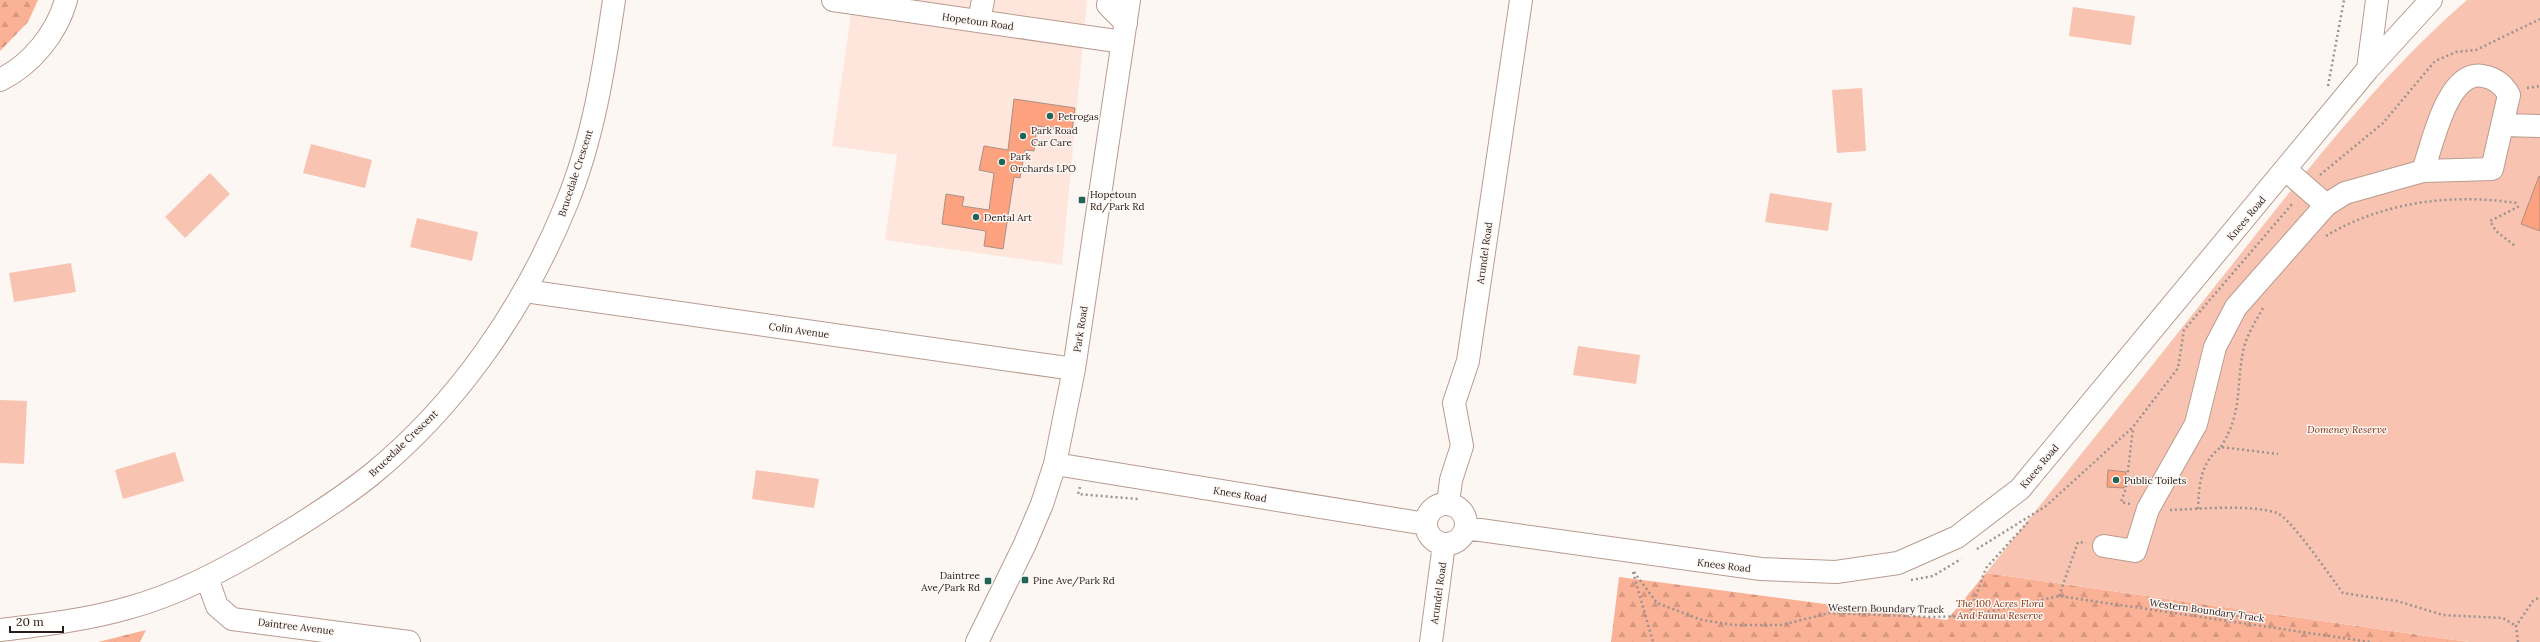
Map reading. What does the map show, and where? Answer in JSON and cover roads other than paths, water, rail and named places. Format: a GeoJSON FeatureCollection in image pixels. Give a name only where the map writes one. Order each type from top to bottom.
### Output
{"type":"FeatureCollection","features":[{"type":"Feature","properties":{"kind":"street"},"geometry":{"type":"LineString","coordinates":[[0,80],[24,64],[40,48],[54,27],[66,0]]}},
{"type":"Feature","properties":{"kind":"street","name":"Brucedale Crescent"},"geometry":{"type":"LineString","coordinates":[[0,630],[79,619],[127,609],[207,578],[312,518],[371,474],[420,429],[460,384],[494,338],[525,291],[567,204],[584,154],[596,107],[614,0]]}},
{"type":"Feature","properties":{"kind":"street","name":"Hopetoun Road"},"geometry":{"type":"LineString","coordinates":[[833,0],[979,21],[1124,33]]}},
{"type":"Feature","properties":{"kind":"street"},"geometry":{"type":"LineString","coordinates":[[979,21],[982,0]]}},
{"type":"Feature","properties":{"kind":"street"},"geometry":{"type":"LineString","coordinates":[[1109,0],[1108,5],[1124,33]]}},
{"type":"Feature","properties":{"kind":"street","name":"Park Road"},"geometry":{"type":"LineString","coordinates":[[977,642],[1028,537],[1042,504],[1055,464],[1074,369],[1129,0]]}},
{"type":"Feature","properties":{"kind":"street","name":"Arundel Road"},"geometry":{"type":"LineString","coordinates":[[1448,504],[1451,480],[1462,446],[1454,403],[1468,361],[1521,0]]}},
{"type":"Feature","properties":{"kind":"street"},"geometry":{"type":"LineString","coordinates":[[2368,70],[2377,0]]}},
{"type":"Feature","properties":{"kind":"street","name":"Knees Road"},"geometry":{"type":"LineString","coordinates":[[1466,528],[1746,567],[1836,572],[1898,563],[1957,537],[2020,489],[2368,70],[2430,0]]}},
{"type":"Feature","properties":{"kind":"street"},"geometry":{"type":"LineString","coordinates":[[2104,546],[2135,551],[2148,509],[2196,424],[2216,347],[2236,307],[2326,205],[2346,193],[2423,171],[2492,169],[2509,95],[2504,86],[2487,76],[2476,75],[2467,78],[2456,86],[2447,101],[2423,171]]}},
{"type":"Feature","properties":{"kind":"street"},"geometry":{"type":"LineString","coordinates":[[2502,125],[2540,126]]}},
{"type":"Feature","properties":{"kind":"street"},"geometry":{"type":"LineString","coordinates":[[2286,170],[2326,205]]}},
{"type":"Feature","properties":{"kind":"street","name":"Colin Avenue"},"geometry":{"type":"LineString","coordinates":[[525,291],[1074,369]]}},
{"type":"Feature","properties":{"kind":"street","name":"Knees Road"},"geometry":{"type":"LineString","coordinates":[[1055,464],[1426,524]]}},
{"type":"Feature","properties":{"kind":"street"},"geometry":{"type":"LineString","coordinates":[[1448,504],[1454,506],[1464,515],[1466,528],[1460,538],[1450,544],[1444,544],[1433,540],[1426,524],[1427,517],[1435,507],[1448,504]]}},
{"type":"Feature","properties":{"kind":"street","name":"Arundel Road"},"geometry":{"type":"LineString","coordinates":[[1431,642],[1444,544]]}},
{"type":"Feature","properties":{"kind":"street","name":"Daintree Avenue"},"geometry":{"type":"LineString","coordinates":[[207,578],[217,606],[232,619],[408,642]]}},
{"type":"Feature","properties":{"kind":"place","name":"Petrogas"},"geometry":{"type":"Point","coordinates":[1050,116]}},
{"type":"Feature","properties":{"kind":"place","name":"Park Road Car Care"},"geometry":{"type":"Point","coordinates":[1023,136]}},
{"type":"Feature","properties":{"kind":"place","name":"Park Orchards LPO"},"geometry":{"type":"Point","coordinates":[1002,162]}},
{"type":"Feature","properties":{"kind":"place","name":"Hopetoun Rd/Park Rd"},"geometry":{"type":"Point","coordinates":[1082,200]}},
{"type":"Feature","properties":{"kind":"place","name":"Dental Art"},"geometry":{"type":"Point","coordinates":[976,217]}},
{"type":"Feature","properties":{"kind":"place","name":"Public Toilets"},"geometry":{"type":"Point","coordinates":[2116,480]}},
{"type":"Feature","properties":{"kind":"place","name":"Pine Ave/Park Rd"},"geometry":{"type":"Point","coordinates":[1025,580]}},
{"type":"Feature","properties":{"kind":"place","name":"Daintree Ave/Park Rd"},"geometry":{"type":"Point","coordinates":[988,581]}},
{"type":"Feature","properties":{"kind":"park label","name":"Domeney Reserve"},"geometry":{"type":"Point","coordinates":[2347,429]}},
{"type":"Feature","properties":{"kind":"park label","name":"The 100 Acres Flora And Fauna Reserve"},"geometry":{"type":"Point","coordinates":[2000,608]}}]}
